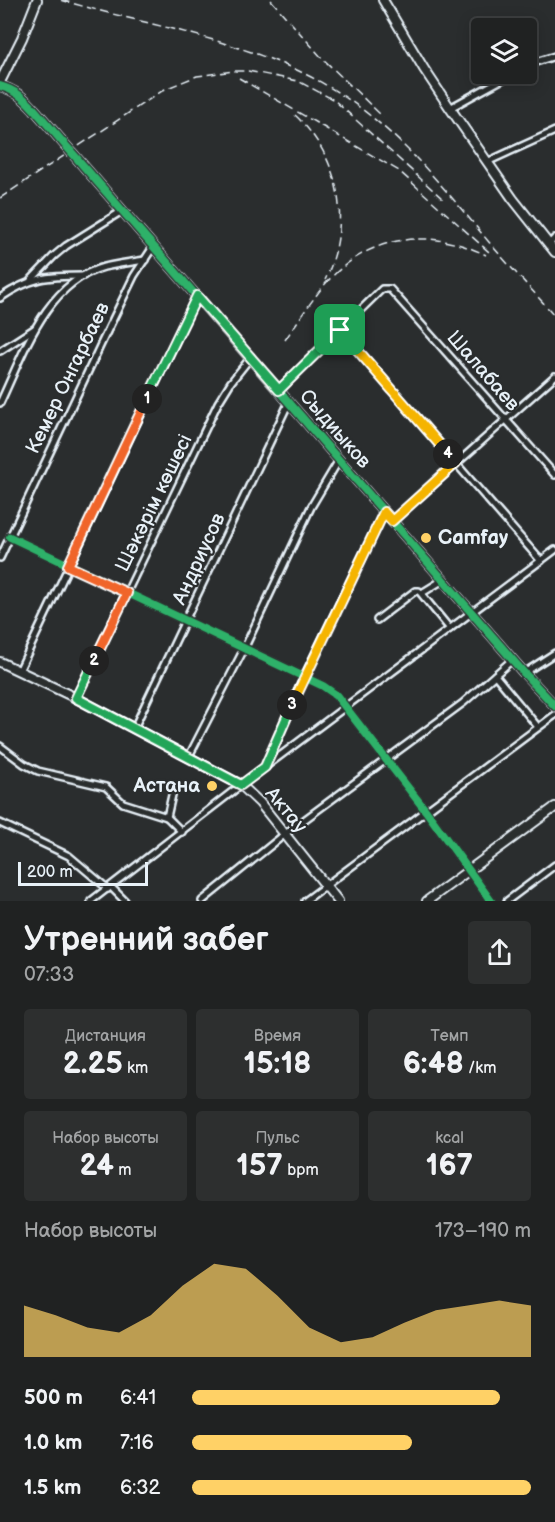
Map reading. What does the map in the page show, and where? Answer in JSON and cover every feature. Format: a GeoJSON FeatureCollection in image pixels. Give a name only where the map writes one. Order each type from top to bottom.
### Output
{"type":"FeatureCollection","features":[{"type":"Feature","properties":{"kind":"street"},"geometry":{"type":"LineString","coordinates":[[0,84],[37,0]]}},
{"type":"Feature","properties":{"kind":"street"},"geometry":{"type":"LineString","coordinates":[[383,0],[450,108],[555,252]]}},
{"type":"Feature","properties":{"kind":"street"},"geometry":{"type":"LineString","coordinates":[[537,62],[555,56]]}},
{"type":"Feature","properties":{"kind":"street","name":"Сыдиыков"},"geometry":{"type":"LineString","coordinates":[[0,84],[23,97],[512,660],[555,706]]}},
{"type":"Feature","properties":{"kind":"street"},"geometry":{"type":"LineString","coordinates":[[450,108],[494,84]]}},
{"type":"Feature","properties":{"kind":"street"},"geometry":{"type":"LineString","coordinates":[[488,162],[555,131]]}},
{"type":"Feature","properties":{"kind":"street"},"geometry":{"type":"LineString","coordinates":[[0,298],[31,280],[66,246],[122,210]]}},
{"type":"Feature","properties":{"kind":"street"},"geometry":{"type":"LineString","coordinates":[[548,245],[555,238]]}},
{"type":"Feature","properties":{"kind":"street","name":"Кемер Онгарбаев"},"geometry":{"type":"LineString","coordinates":[[0,558],[100,344],[134,276],[153,247]]}},
{"type":"Feature","properties":{"kind":"street"},"geometry":{"type":"LineString","coordinates":[[0,404],[35,328],[68,287],[102,268],[145,260]]}},
{"type":"Feature","properties":{"kind":"street"},"geometry":{"type":"LineString","coordinates":[[31,280],[52,276],[85,276]]}},
{"type":"Feature","properties":{"kind":"street","name":"Шалабаев"},"geometry":{"type":"LineString","coordinates":[[340,330],[382,289],[387,288],[394,291],[555,475]]}},
{"type":"Feature","properties":{"kind":"street"},"geometry":{"type":"LineString","coordinates":[[19,671],[197,296]]}},
{"type":"Feature","properties":{"kind":"street"},"geometry":{"type":"LineString","coordinates":[[0,351],[35,328]]}},
{"type":"Feature","properties":{"kind":"street"},"geometry":{"type":"LineString","coordinates":[[279,390],[340,330],[541,561]]}},
{"type":"Feature","properties":{"kind":"street","name":"Шәкәрім көшесі"},"geometry":{"type":"LineString","coordinates":[[76,698],[218,403],[251,357]]}},
{"type":"Feature","properties":{"kind":"street"},"geometry":{"type":"LineString","coordinates":[[392,521],[555,376]]}},
{"type":"Feature","properties":{"kind":"street","name":"Андриусов"},"geometry":{"type":"LineString","coordinates":[[134,728],[289,402]]}},
{"type":"Feature","properties":{"kind":"street"},"geometry":{"type":"LineString","coordinates":[[189,756],[244,649],[311,507],[339,460]]}},
{"type":"Feature","properties":{"kind":"street"},"geometry":{"type":"LineString","coordinates":[[265,767],[304,677],[384,512]]}},
{"type":"Feature","properties":{"kind":"street"},"geometry":{"type":"LineString","coordinates":[[10,537],[329,691],[345,707],[386,759],[491,901]]}},
{"type":"Feature","properties":{"kind":"street"},"geometry":{"type":"LineString","coordinates":[[91,901],[241,785],[555,550]]}},
{"type":"Feature","properties":{"kind":"street"},"geometry":{"type":"LineString","coordinates":[[422,593],[443,580]]}},
{"type":"Feature","properties":{"kind":"street"},"geometry":{"type":"LineString","coordinates":[[378,620],[415,591],[422,593],[450,629]]}},
{"type":"Feature","properties":{"kind":"street"},"geometry":{"type":"LineString","coordinates":[[524,673],[555,654]]}},
{"type":"Feature","properties":{"kind":"street"},"geometry":{"type":"LineString","coordinates":[[202,901],[285,834],[463,703],[512,660]]}},
{"type":"Feature","properties":{"kind":"street","name":"Актау"},"geometry":{"type":"LineString","coordinates":[[0,662],[76,698],[241,785],[260,803],[338,901]]}},
{"type":"Feature","properties":{"kind":"street"},"geometry":{"type":"LineString","coordinates":[[495,675],[538,727]]}},
{"type":"Feature","properties":{"kind":"street"},"geometry":{"type":"LineString","coordinates":[[305,901],[555,715]]}},
{"type":"Feature","properties":{"kind":"street"},"geometry":{"type":"LineString","coordinates":[[0,746],[5,752],[38,771],[106,787],[123,803],[167,817],[182,832]]}},
{"type":"Feature","properties":{"kind":"street"},"geometry":{"type":"LineString","coordinates":[[167,817],[172,795]]}},
{"type":"Feature","properties":{"kind":"street"},"geometry":{"type":"LineString","coordinates":[[427,901],[555,807]]}},
{"type":"Feature","properties":{"kind":"street"},"geometry":{"type":"LineString","coordinates":[[0,823],[69,856],[125,901]]}},
{"type":"Feature","properties":{"kind":"street"},"geometry":{"type":"LineString","coordinates":[[507,901],[555,865]]}},
{"type":"Feature","properties":{"kind":"railway"},"geometry":{"type":"LineString","coordinates":[[61,0],[246,50],[276,61],[333,89],[383,126],[406,147],[555,316]]}},
{"type":"Feature","properties":{"kind":"railway"},"geometry":{"type":"LineString","coordinates":[[271,0],[322,58],[383,117]]}},
{"type":"Feature","properties":{"kind":"railway"},"geometry":{"type":"LineString","coordinates":[[0,198],[165,89],[197,76],[248,71],[298,81],[334,100],[444,200]]}},
{"type":"Feature","properties":{"kind":"railway"},"geometry":{"type":"LineString","coordinates":[[239,78],[399,171],[489,252]]}},
{"type":"Feature","properties":{"kind":"railway"},"geometry":{"type":"LineString","coordinates":[[295,115],[311,132],[323,151],[332,171],[337,193],[340,215],[338,237],[325,280]]}},
{"type":"Feature","properties":{"kind":"railway"},"geometry":{"type":"LineString","coordinates":[[285,340],[326,283],[361,254],[401,240],[422,239],[465,246],[486,255]]}},
{"type":"Feature","properties":{"kind":"cycle path"},"geometry":{"type":"LineString","coordinates":[[0,86],[27,101],[555,706]]}},
{"type":"Feature","properties":{"kind":"cycle path"},"geometry":{"type":"LineString","coordinates":[[10,537],[323,686],[336,695],[426,811],[491,901]]}},
{"type":"Feature","properties":{"kind":"place","name":"Camfay"},"geometry":{"type":"Point","coordinates":[426,538]}},
{"type":"Feature","properties":{"kind":"place","name":"Астана"},"geometry":{"type":"Point","coordinates":[212,786]}},
{"type":"Feature","properties":{"kind":"route"},"geometry":{"type":"LineString","coordinates":[[197,296],[279,390],[340,330],[456,463],[392,521],[384,512],[304,677],[265,767],[241,785],[76,698],[127,593],[68,566],[197,296]]}}]}
